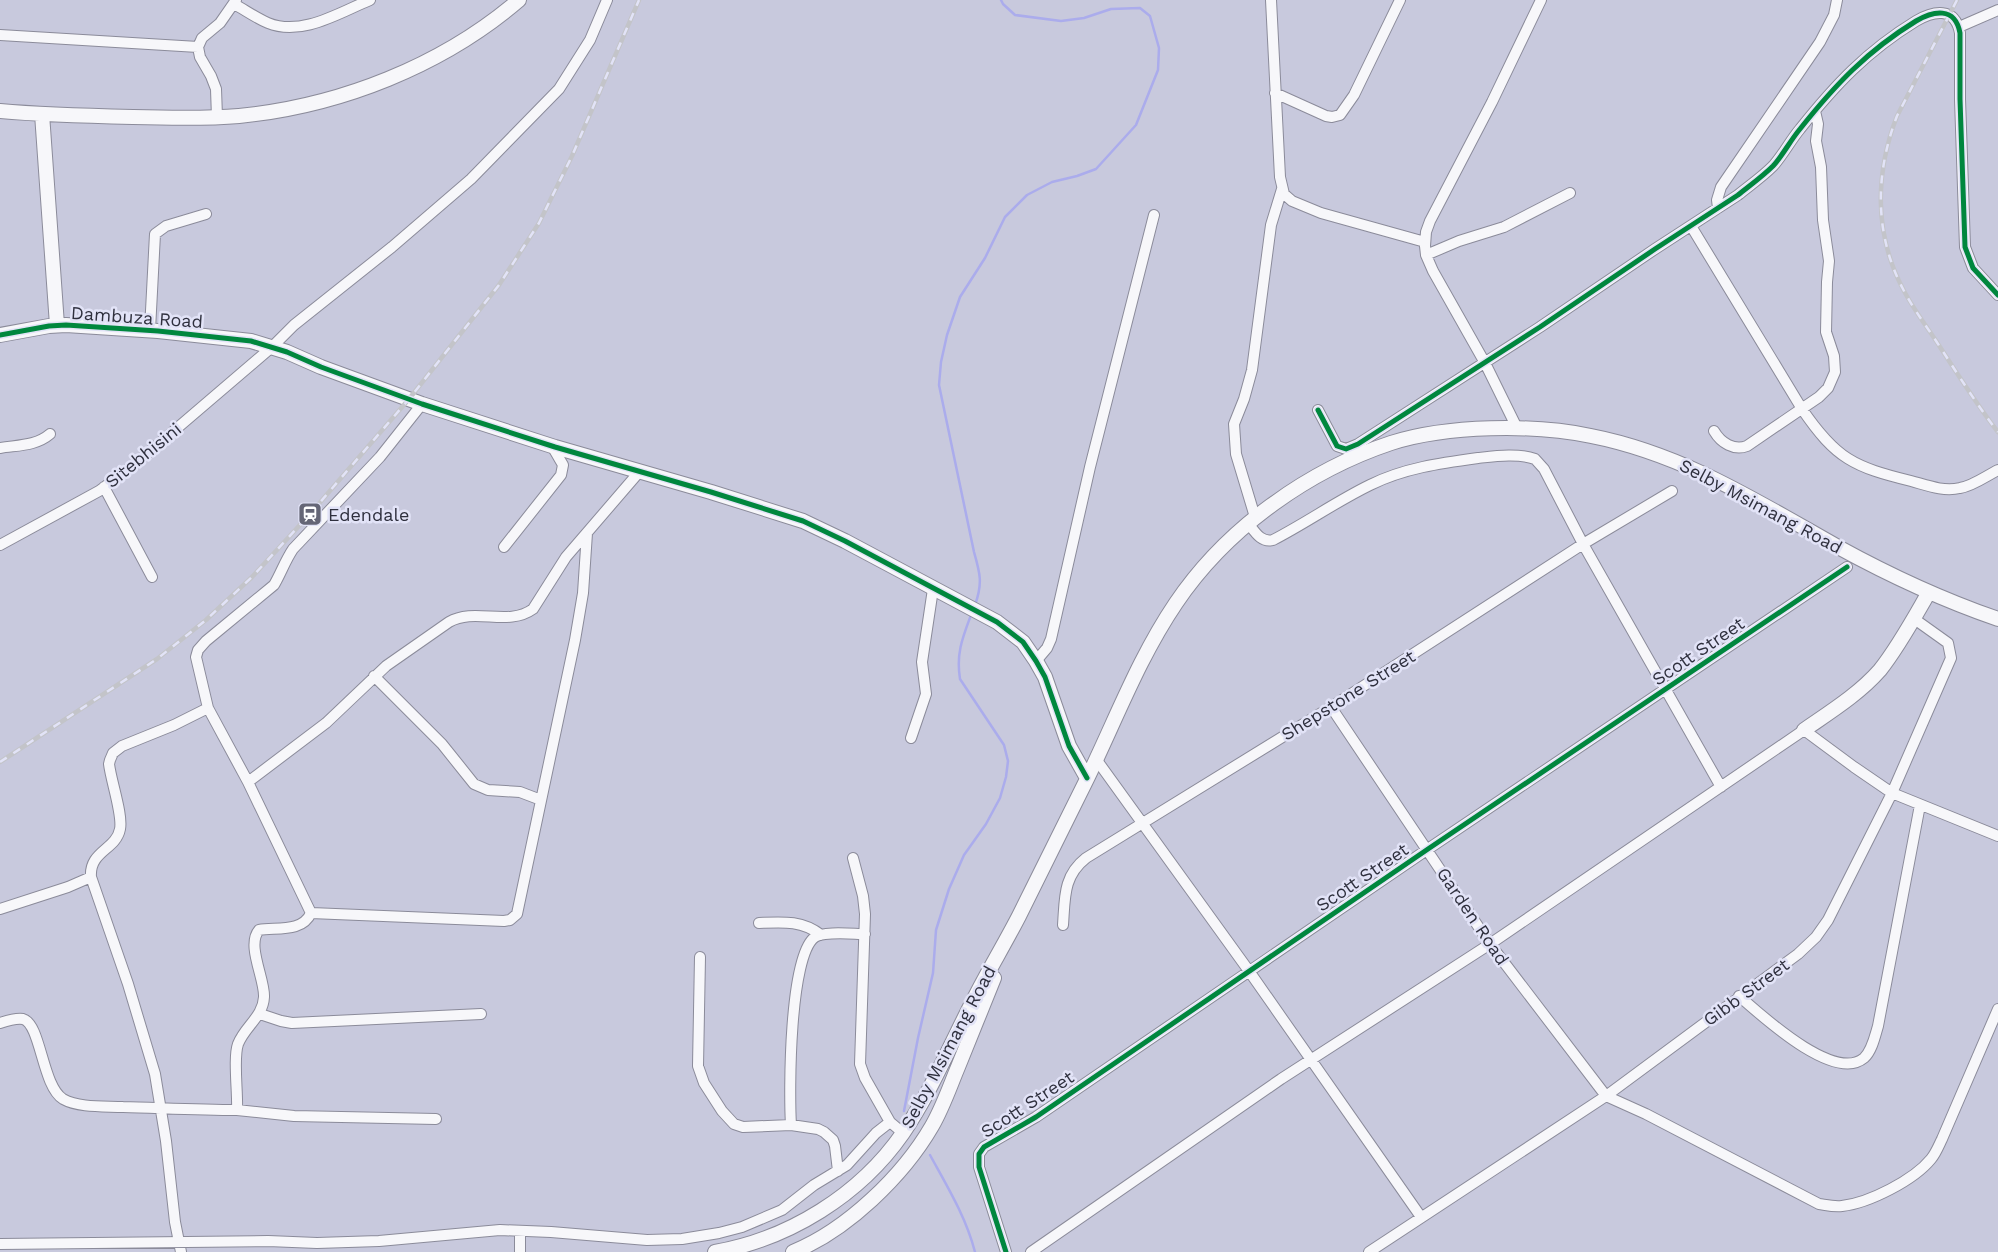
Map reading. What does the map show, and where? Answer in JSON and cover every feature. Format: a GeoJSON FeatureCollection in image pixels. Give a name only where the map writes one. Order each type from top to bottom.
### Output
{"type":"FeatureCollection","features":[{"type":"Feature","properties":{"kind":"street"},"geometry":{"type":"LineString","coordinates":[[217,117],[216,89],[212,76],[200,57],[198,47],[202,38],[220,22],[235,2],[268,24],[290,27],[308,25],[370,0]]}},
{"type":"Feature","properties":{"kind":"street"},"geometry":{"type":"LineString","coordinates":[[0,111],[42,114],[217,117],[239,116],[278,110],[330,99],[393,76],[431,59],[484,28],[519,0]]}},
{"type":"Feature","properties":{"kind":"street","name":"Sitebhisini"},"geometry":{"type":"LineString","coordinates":[[1,543],[104,487],[152,451],[272,347],[294,325],[392,247],[471,179],[559,89],[590,40],[607,0]]}},
{"type":"Feature","properties":{"kind":"street"},"geometry":{"type":"LineString","coordinates":[[1271,0],[1280,177],[1284,194],[1292,201],[1313,210],[1425,242]]}},
{"type":"Feature","properties":{"kind":"street"},"geometry":{"type":"LineString","coordinates":[[1275,93],[1326,116],[1340,115],[1354,95],[1400,0]]}},
{"type":"Feature","properties":{"kind":"street"},"geometry":{"type":"LineString","coordinates":[[1517,428],[1485,363],[1434,275],[1426,255],[1425,242],[1426,232],[1434,212],[1492,102],[1540,0]]}},
{"type":"Feature","properties":{"kind":"street"},"geometry":{"type":"LineString","coordinates":[[1718,208],[1717,200],[1720,187],[1820,42],[1834,15],[1837,0]]}},
{"type":"Feature","properties":{"kind":"street"},"geometry":{"type":"LineString","coordinates":[[1959,28],[1998,10]]}},
{"type":"Feature","properties":{"kind":"street"},"geometry":{"type":"LineString","coordinates":[[1318,410],[1337,446],[1341,449],[1346,449],[1358,444],[1485,363],[1738,195],[1771,168],[1815,111],[1865,56],[1925,16],[1937,12],[1949,15],[1959,28],[1965,247],[1973,268],[1998,296]]}},
{"type":"Feature","properties":{"kind":"street"},"geometry":{"type":"LineString","coordinates":[[0,35],[198,47]]}},
{"type":"Feature","properties":{"kind":"street"},"geometry":{"type":"LineString","coordinates":[[1714,431],[1723,442],[1730,446],[1742,448],[1747,446],[1802,410],[1828,388],[1835,372],[1834,356],[1826,332],[1829,261],[1823,220],[1821,167],[1816,141],[1818,124],[1815,111]]}},
{"type":"Feature","properties":{"kind":"street"},"geometry":{"type":"LineString","coordinates":[[42,114],[57,325]]}},
{"type":"Feature","properties":{"kind":"street"},"geometry":{"type":"LineString","coordinates":[[1282,190],[1271,225],[1252,370],[1244,399],[1234,424],[1236,454],[1251,520],[1262,540],[1273,540],[1372,484],[1403,472],[1426,466],[1467,460],[1514,456],[1536,459],[1544,469],[1583,544],[1721,787]]}},
{"type":"Feature","properties":{"kind":"street"},"geometry":{"type":"LineString","coordinates":[[1426,255],[1459,241],[1504,227],[1570,193]]}},
{"type":"Feature","properties":{"kind":"street"},"geometry":{"type":"LineString","coordinates":[[150,330],[153,242],[155,234],[166,226],[206,214]]}},
{"type":"Feature","properties":{"kind":"street"},"geometry":{"type":"LineString","coordinates":[[1036,660],[1047,648],[1051,639],[1090,468],[1154,214]]}},
{"type":"Feature","properties":{"kind":"street"},"geometry":{"type":"LineString","coordinates":[[1691,226],[1802,410],[1816,430],[1836,451],[1865,468],[1878,473],[1932,487],[1954,489],[1966,487],[1998,470]]}},
{"type":"Feature","properties":{"kind":"street","name":"Dambuza Road"},"geometry":{"type":"LineString","coordinates":[[0,335],[57,325],[150,330],[242,339],[272,347],[422,404],[552,446],[803,521],[845,541],[938,592],[998,622],[1023,642],[1036,660],[1048,685],[1069,746],[1087,778]]}},
{"type":"Feature","properties":{"kind":"street"},"geometry":{"type":"LineString","coordinates":[[237,1110],[237,1050],[246,1029],[260,1014],[264,1005],[264,994],[255,946],[257,932],[264,929],[297,926],[306,922],[310,913],[248,782],[208,708],[196,660],[198,650],[274,585],[280,576],[284,562],[293,549],[380,457],[422,404]]}},
{"type":"Feature","properties":{"kind":"street"},"geometry":{"type":"LineString","coordinates":[[1387,426],[1394,442]]}},
{"type":"Feature","properties":{"kind":"street","name":"Selby Msimang Road"},"geometry":{"type":"LineString","coordinates":[[715,1252],[757,1242],[780,1234],[825,1208],[865,1177],[892,1148],[933,1082],[974,999],[1017,920],[1144,657],[1169,614],[1196,576],[1251,520],[1307,483],[1342,463],[1394,442],[1441,433],[1517,428],[1590,436],[1643,449],[1696,469],[1877,567],[1930,592],[1998,619]]}},
{"type":"Feature","properties":{"kind":"street"},"geometry":{"type":"LineString","coordinates":[[0,448],[42,441],[50,434]]}},
{"type":"Feature","properties":{"kind":"street"},"geometry":{"type":"LineString","coordinates":[[504,547],[561,475],[562,465],[552,446]]}},
{"type":"Feature","properties":{"kind":"street"},"geometry":{"type":"LineString","coordinates":[[248,782],[314,734],[374,676],[418,643],[455,619],[478,615],[517,616],[526,613],[536,603],[566,557],[640,471]]}},
{"type":"Feature","properties":{"kind":"street"},"geometry":{"type":"LineString","coordinates":[[104,487],[152,577]]}},
{"type":"Feature","properties":{"kind":"street","name":"Shepstone Street"},"geometry":{"type":"LineString","coordinates":[[1063,925],[1067,886],[1069,878],[1077,865],[1143,822],[1331,707],[1583,544],[1672,491]]}},
{"type":"Feature","properties":{"kind":"street"},"geometry":{"type":"LineString","coordinates":[[310,913],[510,920],[514,918],[519,910],[569,671],[583,593],[587,533]]}},
{"type":"Feature","properties":{"kind":"street","name":"Scott Street"},"geometry":{"type":"LineString","coordinates":[[1006,1252],[979,1167],[980,1152],[1036,1117],[1428,849],[1847,567]]}},
{"type":"Feature","properties":{"kind":"street"},"geometry":{"type":"LineString","coordinates":[[911,738],[926,694],[922,662],[938,592]]}},
{"type":"Feature","properties":{"kind":"street"},"geometry":{"type":"LineString","coordinates":[[1031,1252],[1310,1060],[1490,944],[1828,714],[1870,680],[1889,657],[1930,592]]}},
{"type":"Feature","properties":{"kind":"street","name":"Gibb Street"},"geometry":{"type":"LineString","coordinates":[[1369,1252],[1606,1096],[1798,954],[1822,930],[1892,793],[1951,658],[1948,643],[1913,618]]}},
{"type":"Feature","properties":{"kind":"street"},"geometry":{"type":"LineString","coordinates":[[374,676],[442,744],[474,784],[488,790],[520,792],[541,800]]}},
{"type":"Feature","properties":{"kind":"street","name":"Garden Road"},"geometry":{"type":"LineString","coordinates":[[1331,707],[1490,944],[1606,1096]]}},
{"type":"Feature","properties":{"kind":"street"},"geometry":{"type":"LineString","coordinates":[[180,1248],[161,1108],[150,1053],[91,877],[91,866],[113,842],[120,829],[120,819],[110,764],[113,753],[122,746],[174,725],[208,708]]}},
{"type":"Feature","properties":{"kind":"street"},"geometry":{"type":"LineString","coordinates":[[1804,730],[1892,793],[1998,836]]}},
{"type":"Feature","properties":{"kind":"street"},"geometry":{"type":"LineString","coordinates":[[1096,759],[1249,971],[1421,1217]]}},
{"type":"Feature","properties":{"kind":"street"},"geometry":{"type":"LineString","coordinates":[[1739,996],[1780,1032],[1830,1061],[1858,1062],[1865,1057],[1872,1046],[1878,1026],[1920,805]]}},
{"type":"Feature","properties":{"kind":"street"},"geometry":{"type":"LineString","coordinates":[[853,858],[863,896],[865,934],[860,1064],[865,1078],[890,1122],[903,1133]]}},
{"type":"Feature","properties":{"kind":"street"},"geometry":{"type":"LineString","coordinates":[[0,909],[68,887],[91,877]]}},
{"type":"Feature","properties":{"kind":"street","name":"Selby Msimang Road"},"geometry":{"type":"LineString","coordinates":[[793,1252],[839,1226],[876,1196],[905,1164],[932,1126],[945,1100],[1017,920]]}},
{"type":"Feature","properties":{"kind":"street"},"geometry":{"type":"LineString","coordinates":[[759,923],[796,922],[811,927],[821,935]]}},
{"type":"Feature","properties":{"kind":"street"},"geometry":{"type":"LineString","coordinates":[[791,1125],[792,1046],[798,976],[808,947],[814,938],[821,935],[865,934]]}},
{"type":"Feature","properties":{"kind":"street"},"geometry":{"type":"LineString","coordinates":[[700,957],[698,1066],[704,1084],[722,1111],[734,1124],[743,1127],[791,1125],[818,1128],[828,1135],[835,1146],[838,1171]]}},
{"type":"Feature","properties":{"kind":"street"},"geometry":{"type":"LineString","coordinates":[[1606,1096],[1646,1114],[1819,1204],[1841,1206],[1854,1204],[1897,1185],[1916,1173],[1932,1158],[1998,1009]]}},
{"type":"Feature","properties":{"kind":"street"},"geometry":{"type":"LineString","coordinates":[[260,1014],[292,1023],[481,1014]]}},
{"type":"Feature","properties":{"kind":"street"},"geometry":{"type":"LineString","coordinates":[[0,1023],[20,1019],[26,1021],[37,1041],[51,1086],[56,1094],[77,1104],[237,1110],[294,1116],[436,1119]]}},
{"type":"Feature","properties":{"kind":"street"},"geometry":{"type":"LineString","coordinates":[[0,1244],[180,1248],[268,1241],[317,1243],[379,1241],[475,1232],[520,1231],[648,1240],[682,1239],[719,1233],[771,1216],[847,1165],[876,1133],[890,1122]]}},
{"type":"Feature","properties":{"kind":"street"},"geometry":{"type":"LineString","coordinates":[[520,1231],[520,1252]]}},
{"type":"Feature","properties":{"kind":"waterway"},"geometry":{"type":"LineString","coordinates":[[975,605],[980,584],[979,572],[939,385],[941,362],[947,335],[960,297],[985,258],[1005,217],[1027,195],[1052,182],[1096,169],[1136,125],[1158,70],[1159,48],[1150,16],[1140,8],[1111,9],[1084,18],[1061,21],[1015,15],[1001,0]]}},
{"type":"Feature","properties":{"kind":"waterway"},"geometry":{"type":"LineString","coordinates":[[904,1111],[933,973],[936,930],[949,889],[964,855],[986,824],[1000,798],[1006,777],[1008,761],[1004,745],[960,679],[959,662],[961,647],[971,615]]}},
{"type":"Feature","properties":{"kind":"waterway"},"geometry":{"type":"LineString","coordinates":[[930,1155],[961,1214],[975,1252]]}},
{"type":"Feature","properties":{"kind":"railway"},"geometry":{"type":"LineString","coordinates":[[0,762],[157,659],[206,620],[252,577],[310,514],[409,399],[499,285],[539,223],[572,156],[639,0]]}},
{"type":"Feature","properties":{"kind":"railway"},"geometry":{"type":"LineString","coordinates":[[1957,0],[1897,116],[1885,159],[1882,181],[1883,225],[1887,247],[1903,289],[1968,390],[1998,432]]}},
{"type":"Feature","properties":{"kind":"cycle path"},"geometry":{"type":"LineString","coordinates":[[1318,410],[1337,446],[1346,449],[1358,444],[1540,327],[1738,195],[1773,166],[1813,113],[1839,83],[1867,57],[1898,32],[1916,21],[1936,13],[1942,13],[1953,18],[1960,33],[1960,99],[1965,247],[1973,268],[1998,295]]}},
{"type":"Feature","properties":{"kind":"cycle path"},"geometry":{"type":"LineString","coordinates":[[0,335],[49,326],[66,325],[158,331],[251,341],[287,352],[321,367],[422,404],[555,447],[803,521],[845,541],[997,622],[1023,642],[1045,677],[1069,746],[1087,778]]}},
{"type":"Feature","properties":{"kind":"cycle path"},"geometry":{"type":"LineString","coordinates":[[1006,1252],[979,1167],[979,1154],[984,1147],[1036,1117],[1428,849],[1847,567]]}},
{"type":"Feature","properties":{"kind":"place","name":"Edendale"},"geometry":{"type":"Point","coordinates":[310,514]}}]}
